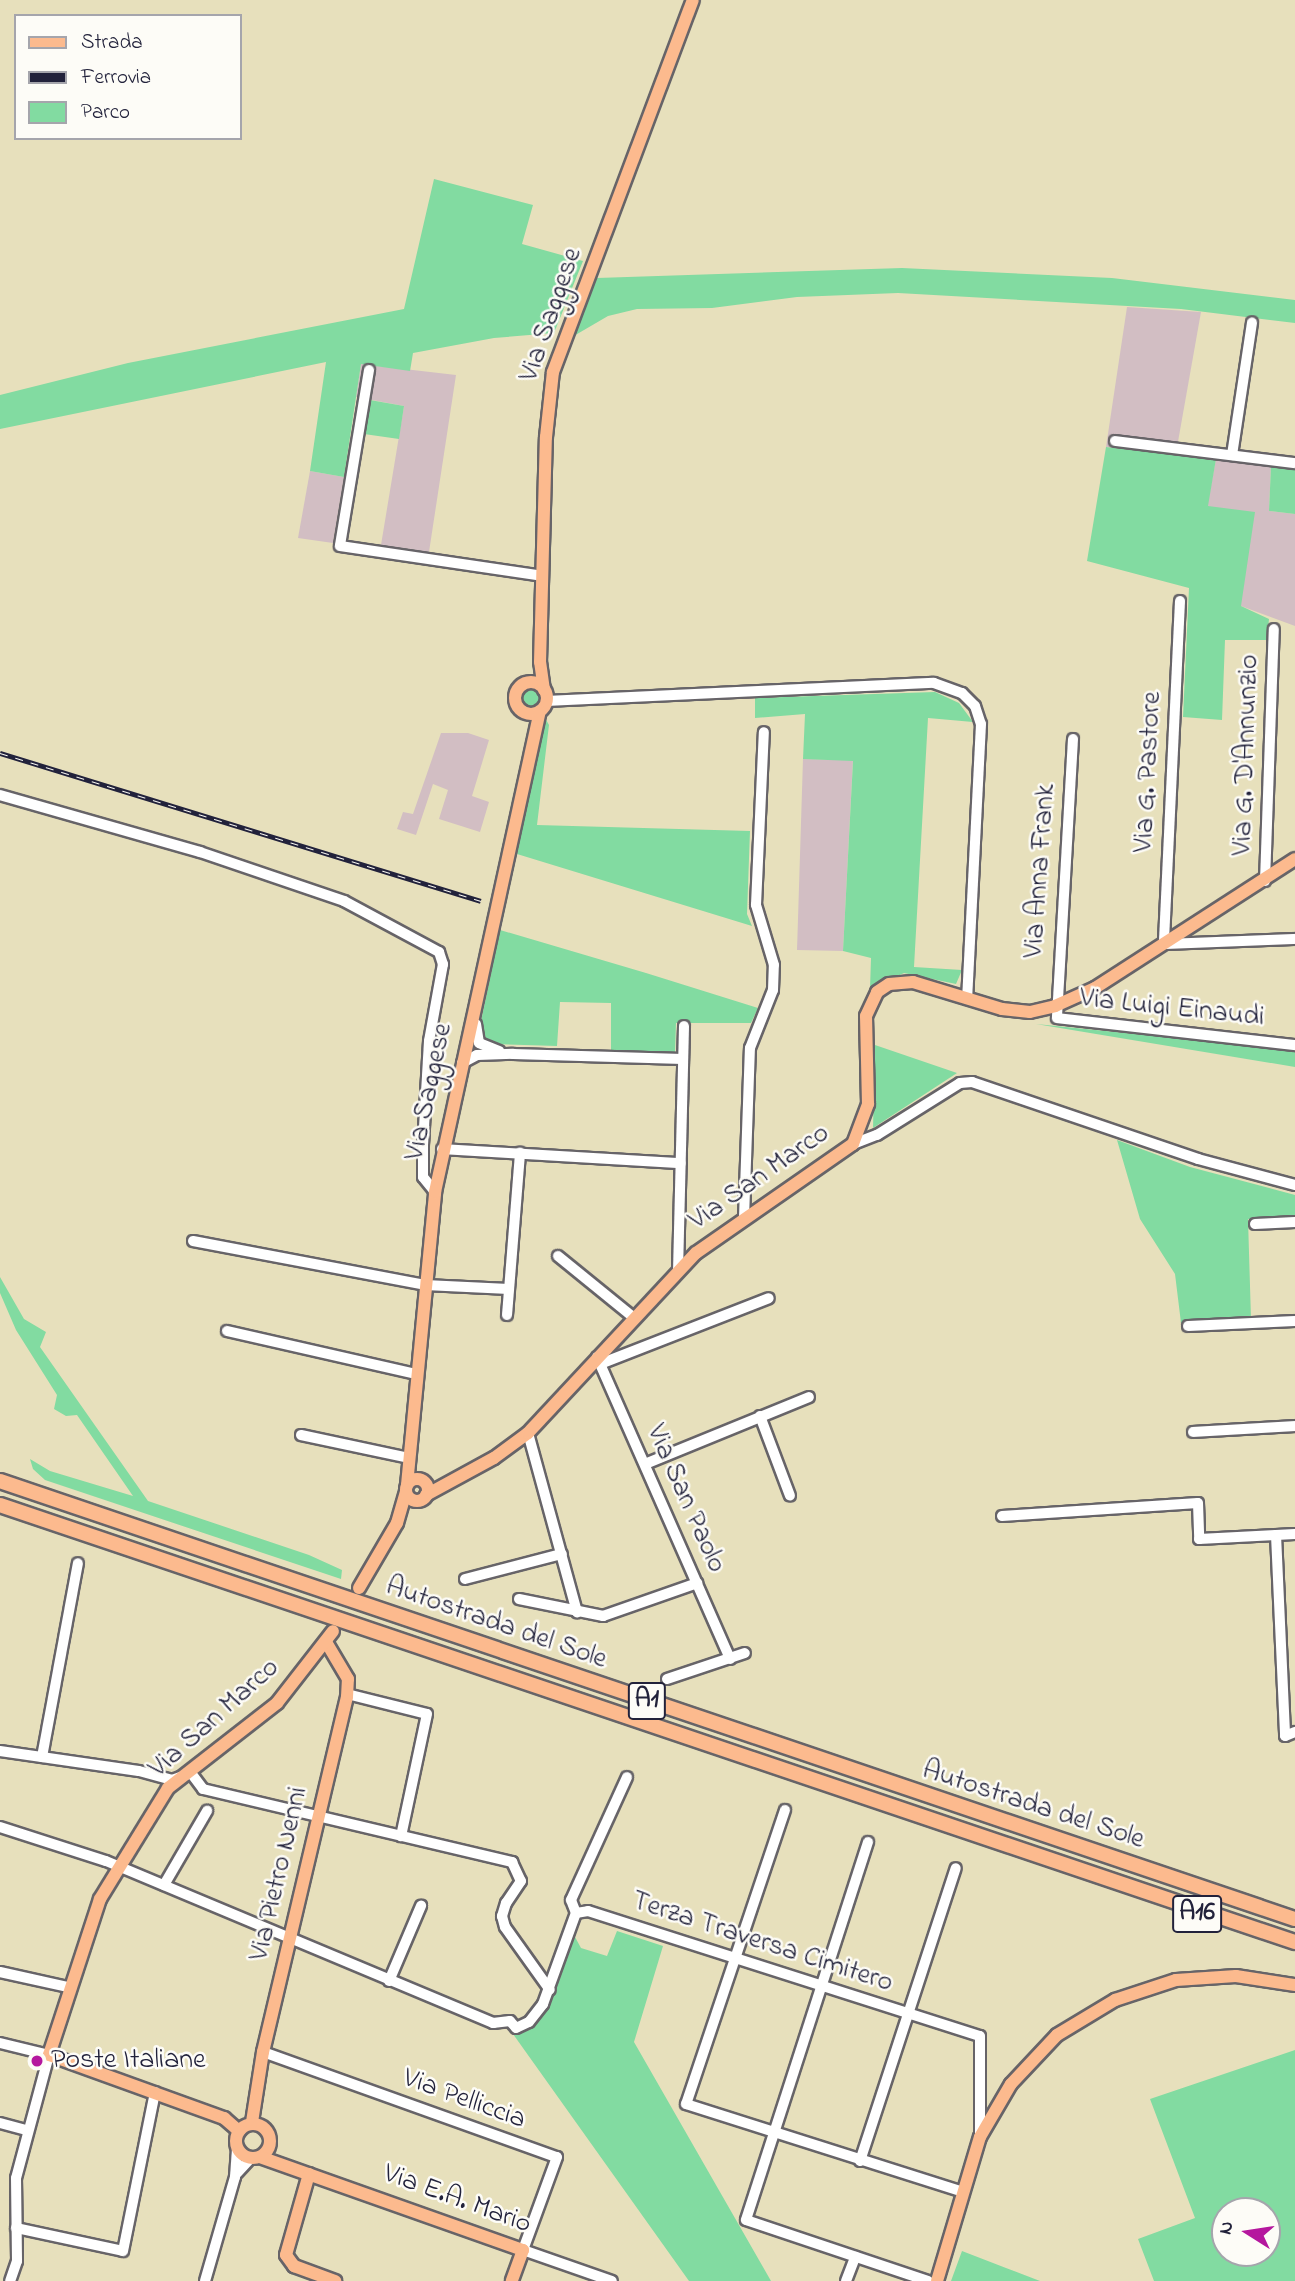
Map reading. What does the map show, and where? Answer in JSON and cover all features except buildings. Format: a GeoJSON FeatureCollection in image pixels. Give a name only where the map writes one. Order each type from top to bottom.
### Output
{"type":"FeatureCollection","features":[{"type":"Feature","properties":{"kind":"highway","name":"Autostrada del Sole"},"geometry":{"type":"LineString","coordinates":[[0,1481],[1295,1919]]}},
{"type":"Feature","properties":{"kind":"highway","name":"Autostrada del Sole"},"geometry":{"type":"LineString","coordinates":[[0,1504],[1295,1942]]}},
{"type":"Feature","properties":{"kind":"highway","name":"A16"},"geometry":{"type":"LineString","coordinates":[[1100,1878],[1295,1950]]}},
{"type":"Feature","properties":{"kind":"highway"},"geometry":{"type":"LineString","coordinates":[[1200,1887],[1295,1910]]}},
{"type":"Feature","properties":{"kind":"main road","name":"Via Saggese"},"geometry":{"type":"LineString","coordinates":[[397,1523],[418,1489],[409,1459],[425,1284],[442,1149],[530,739],[543,701],[540,662],[547,402],[553,372],[693,0]]}},
{"type":"Feature","properties":{"kind":"main road"},"geometry":{"type":"LineString","coordinates":[[530,739],[518,707],[517,692],[528,683],[540,662]]}},
{"type":"Feature","properties":{"kind":"main road"},"geometry":{"type":"LineString","coordinates":[[518,707],[530,714],[543,701],[528,683]]}},
{"type":"Feature","properties":{"kind":"main road","name":"Via San Marco"},"geometry":{"type":"LineString","coordinates":[[418,1489],[457,1480],[528,1433],[599,1360],[634,1317],[678,1272],[744,1217],[853,1144],[869,1104],[866,1016],[877,992],[889,984],[912,982],[1030,1012],[1055,1006],[1164,944],[1265,881],[1295,859]]}},
{"type":"Feature","properties":{"kind":"main road"},"geometry":{"type":"LineString","coordinates":[[359,1588],[418,1489]]}},
{"type":"Feature","properties":{"kind":"main road","name":"Via San Marco"},"geometry":{"type":"LineString","coordinates":[[49,2055],[68,1987],[92,1919],[115,1868],[168,1788],[193,1776],[277,1703],[329,1636]]}},
{"type":"Feature","properties":{"kind":"main road","name":"Via Pietro Nenni"},"geometry":{"type":"LineString","coordinates":[[252,2122],[263,2052],[347,1694],[348,1679],[329,1636]]}},
{"type":"Feature","properties":{"kind":"main road"},"geometry":{"type":"LineString","coordinates":[[937,2281],[981,2137],[1011,2084],[1057,2035],[1115,2000],[1147,1987],[1205,1977],[1295,1984]]}},
{"type":"Feature","properties":{"kind":"main road"},"geometry":{"type":"LineString","coordinates":[[49,2055],[223,2118],[239,2131]]}},
{"type":"Feature","properties":{"kind":"main road"},"geometry":{"type":"LineString","coordinates":[[270,2146],[256,2158],[237,2147],[239,2131],[252,2122],[263,2127],[270,2146],[285,2166]]}},
{"type":"Feature","properties":{"kind":"main road","name":"Via E.A. Mario"},"geometry":{"type":"LineString","coordinates":[[256,2158],[309,2174],[523,2250]]}},
{"type":"Feature","properties":{"kind":"main road"},"geometry":{"type":"LineString","coordinates":[[309,2174],[287,2259],[335,2281]]}},
{"type":"Feature","properties":{"kind":"main road"},"geometry":{"type":"LineString","coordinates":[[512,2281],[523,2250]]}},
{"type":"Feature","properties":{"kind":"street"},"geometry":{"type":"LineString","coordinates":[[1231,455],[1252,323]]}},
{"type":"Feature","properties":{"kind":"street"},"geometry":{"type":"LineString","coordinates":[[369,370],[340,546],[542,576]]}},
{"type":"Feature","properties":{"kind":"street"},"geometry":{"type":"LineString","coordinates":[[1115,441],[1295,463]]}},
{"type":"Feature","properties":{"kind":"street","name":"Via G. Pastore"},"geometry":{"type":"LineString","coordinates":[[1164,944],[1180,601]]}},
{"type":"Feature","properties":{"kind":"street","name":"Via G. D'Annunzio"},"geometry":{"type":"LineString","coordinates":[[1265,881],[1274,629]]}},
{"type":"Feature","properties":{"kind":"street"},"geometry":{"type":"LineString","coordinates":[[543,701],[934,683],[962,693],[975,706],[981,724],[967,998]]}},
{"type":"Feature","properties":{"kind":"street"},"geometry":{"type":"LineString","coordinates":[[744,1217],[750,1048],[765,1013],[774,978],[768,938],[756,905],[764,732]]}},
{"type":"Feature","properties":{"kind":"street","name":"Via Anna Frank"},"geometry":{"type":"LineString","coordinates":[[1055,1006],[1073,739]]}},
{"type":"Feature","properties":{"kind":"street"},"geometry":{"type":"LineString","coordinates":[[0,795],[200,852],[344,901],[439,951],[443,964],[429,1041],[423,1145],[424,1181],[435,1192]]}},
{"type":"Feature","properties":{"kind":"street"},"geometry":{"type":"LineString","coordinates":[[490,935],[475,1035],[484,1047],[513,1054]]}},
{"type":"Feature","properties":{"kind":"street"},"geometry":{"type":"LineString","coordinates":[[1164,944],[1295,939]]}},
{"type":"Feature","properties":{"kind":"street","name":"Via Luigi Einaudi"},"geometry":{"type":"LineString","coordinates":[[1055,1006],[1057,1018],[1065,1021],[1295,1045]]}},
{"type":"Feature","properties":{"kind":"street"},"geometry":{"type":"LineString","coordinates":[[678,1272],[684,1026]]}},
{"type":"Feature","properties":{"kind":"street"},"geometry":{"type":"LineString","coordinates":[[460,1065],[477,1055],[513,1054],[683,1059]]}},
{"type":"Feature","properties":{"kind":"street"},"geometry":{"type":"LineString","coordinates":[[853,1144],[877,1135],[960,1083],[972,1083],[1199,1159],[1295,1185]]}},
{"type":"Feature","properties":{"kind":"street"},"geometry":{"type":"LineString","coordinates":[[442,1149],[681,1163]]}},
{"type":"Feature","properties":{"kind":"street"},"geometry":{"type":"LineString","coordinates":[[507,1315],[520,1153]]}},
{"type":"Feature","properties":{"kind":"street"},"geometry":{"type":"LineString","coordinates":[[1255,1224],[1295,1222]]}},
{"type":"Feature","properties":{"kind":"street"},"geometry":{"type":"LineString","coordinates":[[193,1241],[425,1284],[509,1289]]}},
{"type":"Feature","properties":{"kind":"street"},"geometry":{"type":"LineString","coordinates":[[558,1256],[634,1317]]}},
{"type":"Feature","properties":{"kind":"street"},"geometry":{"type":"LineString","coordinates":[[599,1360],[769,1298]]}},
{"type":"Feature","properties":{"kind":"street"},"geometry":{"type":"LineString","coordinates":[[1188,1326],[1295,1321]]}},
{"type":"Feature","properties":{"kind":"street"},"geometry":{"type":"LineString","coordinates":[[227,1331],[417,1374]]}},
{"type":"Feature","properties":{"kind":"street","name":"Via San Paolo"},"geometry":{"type":"LineString","coordinates":[[599,1360],[730,1658]]}},
{"type":"Feature","properties":{"kind":"street"},"geometry":{"type":"LineString","coordinates":[[645,1464],[809,1397]]}},
{"type":"Feature","properties":{"kind":"street"},"geometry":{"type":"LineString","coordinates":[[760,1416],[790,1496]]}},
{"type":"Feature","properties":{"kind":"street"},"geometry":{"type":"LineString","coordinates":[[1194,1432],[1295,1426]]}},
{"type":"Feature","properties":{"kind":"street"},"geometry":{"type":"LineString","coordinates":[[528,1433],[577,1612]]}},
{"type":"Feature","properties":{"kind":"street"},"geometry":{"type":"LineString","coordinates":[[301,1435],[409,1459]]}},
{"type":"Feature","properties":{"kind":"street"},"geometry":{"type":"LineString","coordinates":[[1002,1516],[1198,1503],[1199,1539],[1295,1534]]}},
{"type":"Feature","properties":{"kind":"street"},"geometry":{"type":"LineString","coordinates":[[1276,1535],[1285,1736],[1295,1732]]}},
{"type":"Feature","properties":{"kind":"street"},"geometry":{"type":"LineString","coordinates":[[465,1579],[562,1554]]}},
{"type":"Feature","properties":{"kind":"street"},"geometry":{"type":"LineString","coordinates":[[43,1757],[78,1563]]}},
{"type":"Feature","properties":{"kind":"street"},"geometry":{"type":"LineString","coordinates":[[519,1599],[603,1616],[697,1584]]}},
{"type":"Feature","properties":{"kind":"street"},"geometry":{"type":"LineString","coordinates":[[667,1679],[745,1653]]}},
{"type":"Feature","properties":{"kind":"street"},"geometry":{"type":"LineString","coordinates":[[347,1694],[427,1714],[401,1836]]}},
{"type":"Feature","properties":{"kind":"street"},"geometry":{"type":"LineString","coordinates":[[0,1751],[172,1780],[193,1776],[203,1789],[512,1862],[521,1881],[506,1903],[502,1916],[505,1927],[550,1990]]}},
{"type":"Feature","properties":{"kind":"street"},"geometry":{"type":"LineString","coordinates":[[0,1827],[106,1861],[115,1868],[164,1885],[389,1981],[493,2023],[510,2021],[516,2028],[536,2015],[550,1990],[576,1913],[571,1900],[627,1777]]}},
{"type":"Feature","properties":{"kind":"street"},"geometry":{"type":"LineString","coordinates":[[785,1810],[686,2104],[963,2192]]}},
{"type":"Feature","properties":{"kind":"street"},"geometry":{"type":"LineString","coordinates":[[164,1885],[207,1811]]}},
{"type":"Feature","properties":{"kind":"street"},"geometry":{"type":"LineString","coordinates":[[868,1842],[746,2220],[928,2281]]}},
{"type":"Feature","properties":{"kind":"street"},"geometry":{"type":"LineString","coordinates":[[860,2161],[956,1868]]}},
{"type":"Feature","properties":{"kind":"street"},"geometry":{"type":"LineString","coordinates":[[389,1981],[421,1906]]}},
{"type":"Feature","properties":{"kind":"street","name":"Terza Traversa Cimitero"},"geometry":{"type":"LineString","coordinates":[[576,1913],[588,1911],[980,2036],[981,2137]]}},
{"type":"Feature","properties":{"kind":"street"},"geometry":{"type":"LineString","coordinates":[[0,1972],[68,1987]]}},
{"type":"Feature","properties":{"kind":"street"},"geometry":{"type":"LineString","coordinates":[[0,2044],[49,2055]]}},
{"type":"Feature","properties":{"kind":"street","name":"Via Pelliccia"},"geometry":{"type":"LineString","coordinates":[[263,2052],[557,2157],[523,2250]]}},
{"type":"Feature","properties":{"kind":"street","name":"Via San Marco"},"geometry":{"type":"LineString","coordinates":[[10,2281],[17,2261],[15,2187],[26,2130],[49,2055]]}},
{"type":"Feature","properties":{"kind":"street"},"geometry":{"type":"LineString","coordinates":[[16,2228],[123,2251],[155,2092]]}},
{"type":"Feature","properties":{"kind":"street"},"geometry":{"type":"LineString","coordinates":[[0,2123],[26,2130]]}},
{"type":"Feature","properties":{"kind":"street"},"geometry":{"type":"LineString","coordinates":[[205,2281],[235,2177],[237,2147]]}},
{"type":"Feature","properties":{"kind":"street"},"geometry":{"type":"LineString","coordinates":[[235,2177],[256,2158]]}},
{"type":"Feature","properties":{"kind":"street","name":"Via E.A. Mario"},"geometry":{"type":"LineString","coordinates":[[523,2250],[612,2281]]}},
{"type":"Feature","properties":{"kind":"street"},"geometry":{"type":"LineString","coordinates":[[846,2281],[855,2256]]}},
{"type":"Feature","properties":{"kind":"shaded area"},"geometry":{"type":"Polygon","coordinates":[[[1127,307],[1201,312],[1176,453],[1106,447],[1127,307]]]}},
{"type":"Feature","properties":{"kind":"shaded area"},"geometry":{"type":"Polygon","coordinates":[[[361,364],[456,375],[429,552],[381,545],[404,406],[356,397],[361,364]]]}},
{"type":"Feature","properties":{"kind":"shaded area"},"geometry":{"type":"Polygon","coordinates":[[[1216,459],[1271,466],[1269,511],[1295,514],[1295,626],[1241,606],[1207,507],[1216,459]]]}},
{"type":"Feature","properties":{"kind":"shaded area"},"geometry":{"type":"Polygon","coordinates":[[[310,471],[344,477],[333,543],[298,538],[310,471]]]}},
{"type":"Feature","properties":{"kind":"shaded area"},"geometry":{"type":"Polygon","coordinates":[[[441,733],[468,733],[489,740],[472,796],[489,802],[480,832],[439,819],[448,790],[433,784],[416,835],[397,829],[403,812],[413,814],[441,733]]]}},
{"type":"Feature","properties":{"kind":"shaded area"},"geometry":{"type":"Polygon","coordinates":[[[803,759],[853,760],[843,951],[797,950],[803,759]]]}},
{"type":"Feature","properties":{"kind":"green space"},"geometry":{"type":"Polygon","coordinates":[[[434,179],[533,205],[522,244],[583,261],[554,333],[494,338],[413,353],[410,371],[361,364],[344,477],[310,471],[326,362],[0,429],[0,395],[128,363],[404,309],[434,179]]]}},
{"type":"Feature","properties":{"kind":"green space"},"geometry":{"type":"Polygon","coordinates":[[[902,268],[1112,278],[1295,300],[1295,323],[1181,309],[898,293],[797,297],[712,308],[637,309],[608,316],[572,337],[597,278],[902,268]]]}},
{"type":"Feature","properties":{"kind":"green space"},"geometry":{"type":"Polygon","coordinates":[[[370,400],[404,406],[399,439],[364,434],[370,400]]]}},
{"type":"Feature","properties":{"kind":"green space"},"geometry":{"type":"Polygon","coordinates":[[[1106,447],[1216,459],[1208,506],[1255,512],[1241,606],[1269,619],[1267,640],[1225,640],[1222,720],[1183,717],[1189,588],[1087,561],[1106,447]]]}},
{"type":"Feature","properties":{"kind":"green space"},"geometry":{"type":"Polygon","coordinates":[[[1271,466],[1295,468],[1295,514],[1269,511],[1271,466]]]}},
{"type":"Feature","properties":{"kind":"green space"},"geometry":{"type":"Polygon","coordinates":[[[531,690],[537,692],[537,704],[531,706],[525,704],[523,698],[525,692],[531,690]]]}},
{"type":"Feature","properties":{"kind":"green space"},"geometry":{"type":"Polygon","coordinates":[[[935,692],[959,703],[973,722],[928,718],[914,967],[962,970],[956,984],[904,973],[870,989],[871,958],[843,951],[853,761],[803,759],[805,714],[755,718],[755,698],[935,692]]]}},
{"type":"Feature","properties":{"kind":"green space"},"geometry":{"type":"Polygon","coordinates":[[[544,716],[549,725],[537,825],[750,831],[747,914],[752,926],[517,854],[544,716]]]}},
{"type":"Feature","properties":{"kind":"green space"},"geometry":{"type":"Polygon","coordinates":[[[500,930],[758,1008],[751,1023],[676,1023],[675,1053],[611,1051],[611,1003],[560,1002],[557,1046],[490,1044],[482,1038],[480,1026],[500,930]]]}},
{"type":"Feature","properties":{"kind":"green space"},"geometry":{"type":"Polygon","coordinates":[[[1036,1024],[1295,1050],[1295,1067],[1036,1024]]]}},
{"type":"Feature","properties":{"kind":"green space"},"geometry":{"type":"Polygon","coordinates":[[[875,1045],[957,1073],[873,1128],[875,1045]]]}},
{"type":"Feature","properties":{"kind":"green space"},"geometry":{"type":"Polygon","coordinates":[[[1117,1140],[1190,1167],[1295,1195],[1295,1216],[1248,1219],[1251,1319],[1181,1323],[1175,1274],[1140,1219],[1117,1140]]]}},
{"type":"Feature","properties":{"kind":"green space"},"geometry":{"type":"Polygon","coordinates":[[[0,1277],[24,1319],[46,1332],[40,1347],[148,1501],[309,1555],[342,1570],[341,1579],[45,1480],[33,1469],[30,1459],[50,1471],[133,1496],[77,1415],[66,1416],[54,1409],[57,1395],[16,1330],[0,1293],[0,1277]]]}},
{"type":"Feature","properties":{"kind":"green space"},"geometry":{"type":"Polygon","coordinates":[[[617,1931],[663,1946],[634,2042],[771,2281],[689,2281],[513,2034],[545,2008],[575,1937],[581,1948],[607,1956],[617,1931]]]}},
{"type":"Feature","properties":{"kind":"green space"},"geometry":{"type":"Polygon","coordinates":[[[1295,2050],[1295,2281],[1154,2281],[1138,2239],[1195,2218],[1150,2099],[1295,2050]]]}},
{"type":"Feature","properties":{"kind":"green space"},"geometry":{"type":"Polygon","coordinates":[[[962,2251],[1006,2268],[1040,2281],[951,2281],[962,2251]]]}},
{"type":"Feature","properties":{"kind":"railway"},"geometry":{"type":"LineString","coordinates":[[0,753],[481,901]]}},
{"type":"Feature","properties":{"kind":"place","name":"Poste Italiane"},"geometry":{"type":"Point","coordinates":[37,2061]}}]}
